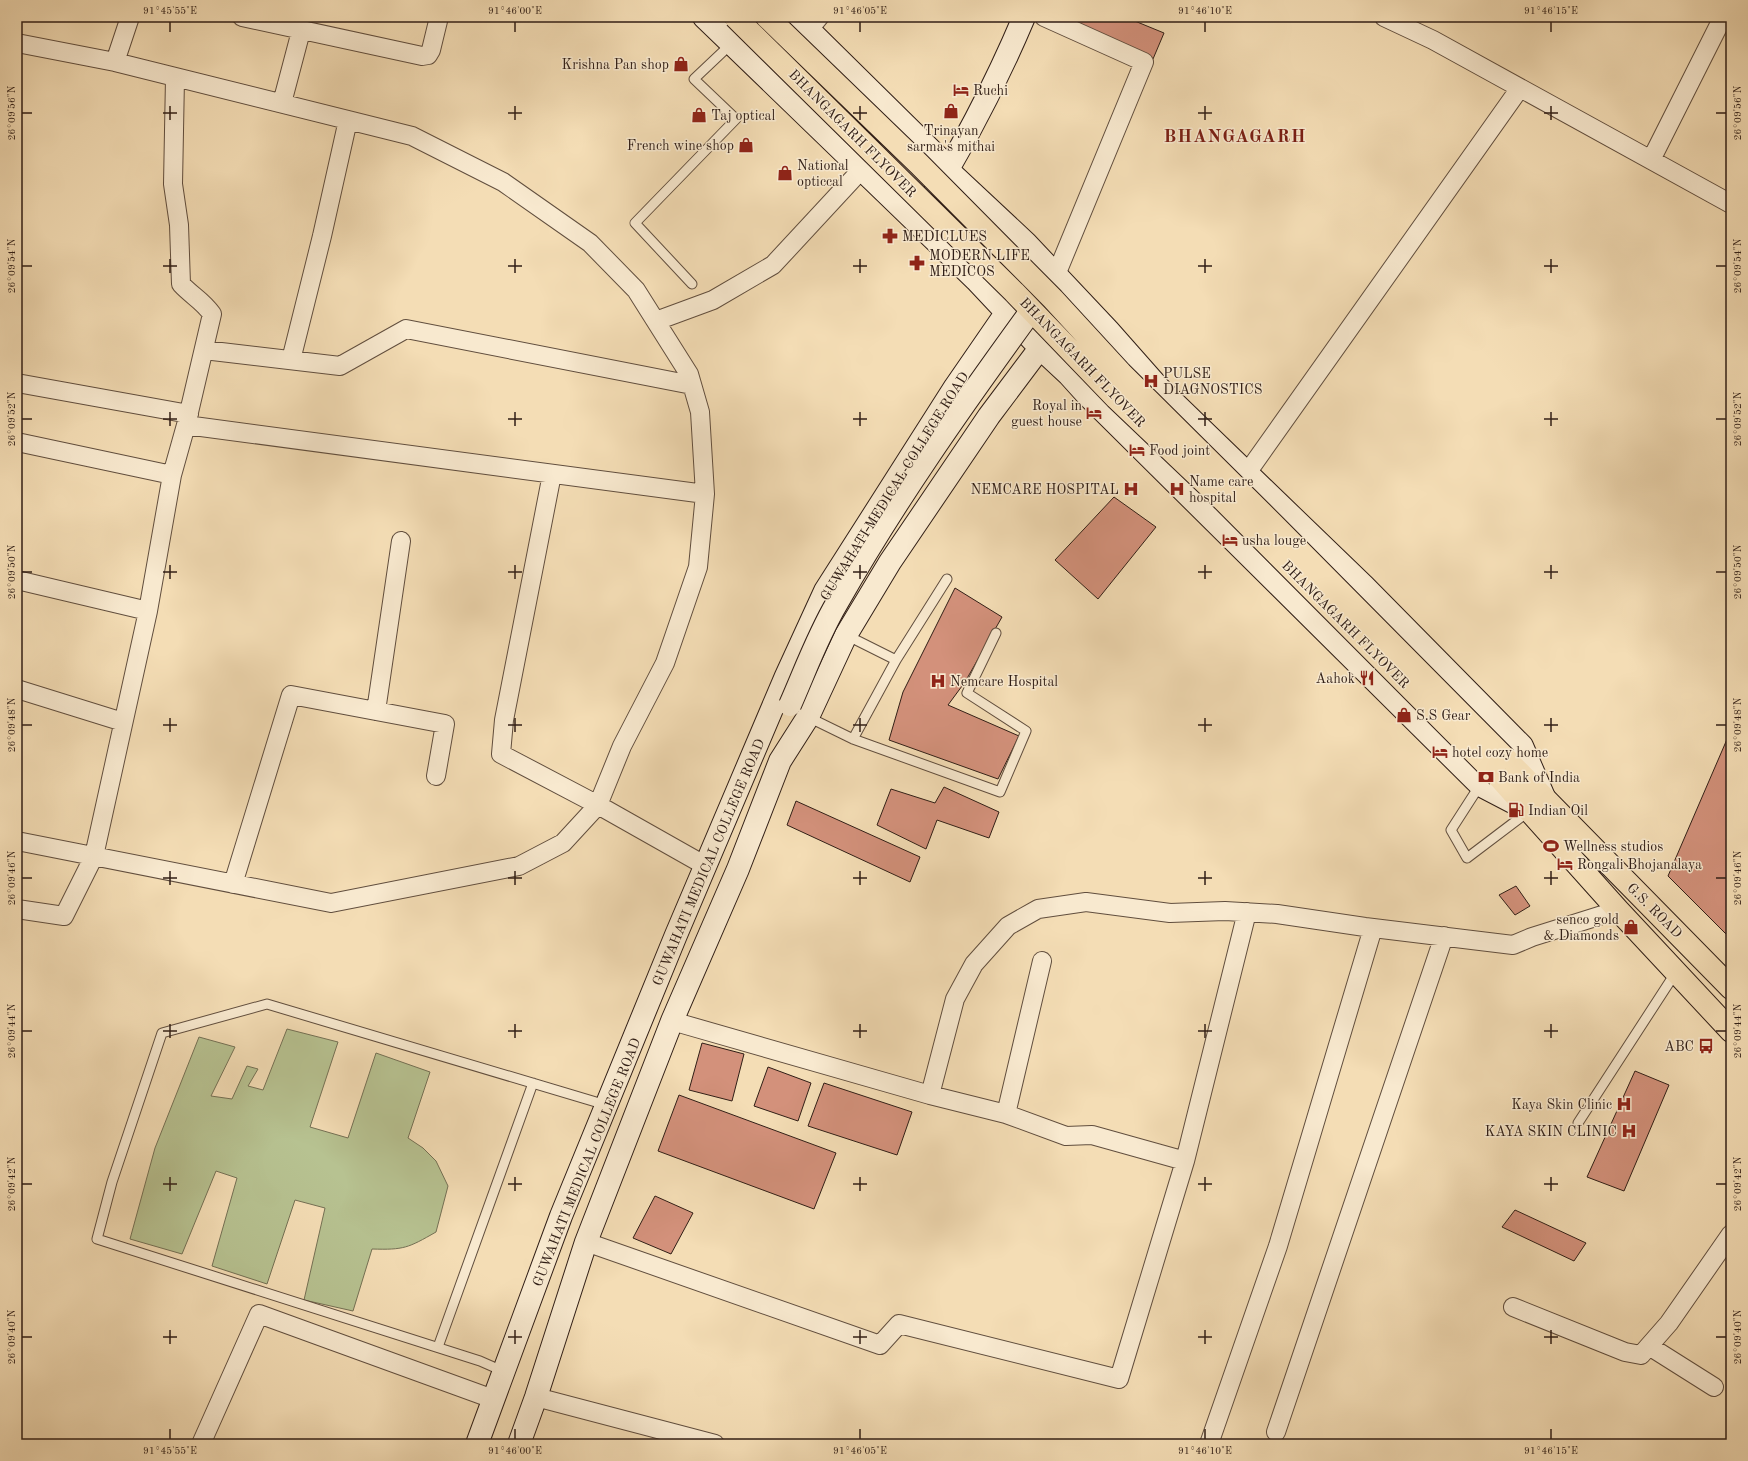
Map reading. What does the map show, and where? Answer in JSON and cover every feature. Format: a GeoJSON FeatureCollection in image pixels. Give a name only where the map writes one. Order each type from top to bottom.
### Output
{"type":"FeatureCollection","features":[{"type":"Feature","properties":{"kind":"main road"},"geometry":{"type":"LineString","coordinates":[[704,17],[976,280],[1040,348],[1494,773]]}},
{"type":"Feature","properties":{"kind":"main road","name":"BHANGAGARH FLYOVER"},"geometry":{"type":"LineString","coordinates":[[736,17],[1014,292],[1031,311],[1494,773],[1537,804]]}},
{"type":"Feature","properties":{"kind":"main road","name":"BHANGAGARH FLYOVER"},"geometry":{"type":"LineString","coordinates":[[767,17],[1047,293],[1121,373],[1281,531],[1494,773]]}},
{"type":"Feature","properties":{"kind":"main road"},"geometry":{"type":"LineString","coordinates":[[796,17],[819,24],[944,164],[1026,243],[1161,390],[1365,587],[1522,746],[1537,804]]}},
{"type":"Feature","properties":{"kind":"main road"},"geometry":{"type":"LineString","coordinates":[[944,164],[1010,17]]}},
{"type":"Feature","properties":{"kind":"main road"},"geometry":{"type":"LineString","coordinates":[[910,215],[991,91],[1024,17]]}},
{"type":"Feature","properties":{"kind":"main road"},"geometry":{"type":"LineString","coordinates":[[754,750],[776,735],[836,604],[894,509],[974,390],[1031,311]]}},
{"type":"Feature","properties":{"kind":"main road","name":"GUWAHATI MEDICAL COLLEGE ROAD"},"geometry":{"type":"LineString","coordinates":[[477,1444],[561,1216],[754,750],[825,591],[955,387],[1006,313]]}},
{"type":"Feature","properties":{"kind":"main road"},"geometry":{"type":"LineString","coordinates":[[1074,380],[1113,336]]}},
{"type":"Feature","properties":{"kind":"main road","name":"GUWAHATI MEDICAL COLLEGE ROAD"},"geometry":{"type":"LineString","coordinates":[[519,1444],[536,1397],[586,1242],[672,1021],[738,870],[780,761],[808,717],[846,635],[890,562],[989,416],[1040,348]]}},
{"type":"Feature","properties":{"kind":"main road"},"geometry":{"type":"LineString","coordinates":[[776,735],[780,761]]}},
{"type":"Feature","properties":{"kind":"main road","name":"G.S. ROAD"},"geometry":{"type":"LineString","coordinates":[[1537,804],[1618,910],[1731,1031]]}},
{"type":"Feature","properties":{"kind":"main road","name":"G.S. ROAD"},"geometry":{"type":"LineString","coordinates":[[1537,804],[1731,988]]}},
{"type":"Feature","properties":{"kind":"street"},"geometry":{"type":"LineString","coordinates":[[115,62],[130,17]]}},
{"type":"Feature","properties":{"kind":"street"},"geometry":{"type":"LineString","coordinates":[[242,17],[422,56],[428,55],[431,50],[440,17]]}},
{"type":"Feature","properties":{"kind":"street"},"geometry":{"type":"LineString","coordinates":[[1044,17],[1144,62],[1056,275]]}},
{"type":"Feature","properties":{"kind":"street"},"geometry":{"type":"LineString","coordinates":[[1384,17],[1433,40],[1731,204]]}},
{"type":"Feature","properties":{"kind":"street"},"geometry":{"type":"LineString","coordinates":[[1651,160],[1723,17]]}},
{"type":"Feature","properties":{"kind":"street"},"geometry":{"type":"LineString","coordinates":[[282,103],[301,31]]}},
{"type":"Feature","properties":{"kind":"street"},"geometry":{"type":"LineString","coordinates":[[17,43],[115,62],[412,136],[502,182],[590,243],[636,290],[689,374],[700,412],[705,494],[698,566],[665,664],[622,746],[598,805],[563,843],[519,866],[331,903],[17,841]]}},
{"type":"Feature","properties":{"kind":"street"},"geometry":{"type":"LineString","coordinates":[[17,909],[64,916],[94,856],[148,611],[172,474],[188,420],[212,314],[204,302],[191,294],[181,284],[179,225],[174,184],[175,78]]}},
{"type":"Feature","properties":{"kind":"street"},"geometry":{"type":"LineString","coordinates":[[1247,473],[1520,88]]}},
{"type":"Feature","properties":{"kind":"street"},"geometry":{"type":"LineString","coordinates":[[291,360],[322,236],[348,120]]}},
{"type":"Feature","properties":{"kind":"street"},"geometry":{"type":"LineString","coordinates":[[656,321],[713,300],[773,265],[862,169]]}},
{"type":"Feature","properties":{"kind":"street"},"geometry":{"type":"LineString","coordinates":[[204,350],[340,366],[406,329],[692,385]]}},
{"type":"Feature","properties":{"kind":"street"},"geometry":{"type":"LineString","coordinates":[[17,383],[188,420],[552,474],[705,494]]}},
{"type":"Feature","properties":{"kind":"street"},"geometry":{"type":"LineString","coordinates":[[17,442],[172,474]]}},
{"type":"Feature","properties":{"kind":"street"},"geometry":{"type":"LineString","coordinates":[[552,474],[504,720],[501,754],[598,805],[706,866]]}},
{"type":"Feature","properties":{"kind":"street"},"geometry":{"type":"LineString","coordinates":[[376,711],[401,541]]}},
{"type":"Feature","properties":{"kind":"street"},"geometry":{"type":"LineString","coordinates":[[17,580],[148,611]]}},
{"type":"Feature","properties":{"kind":"street"},"geometry":{"type":"LineString","coordinates":[[17,689],[123,722]]}},
{"type":"Feature","properties":{"kind":"street"},"geometry":{"type":"LineString","coordinates":[[233,884],[291,695],[445,724],[436,776]]}},
{"type":"Feature","properties":{"kind":"street"},"geometry":{"type":"LineString","coordinates":[[930,1095],[955,999],[974,964],[1008,926],[1038,909],[1086,902],[1170,913],[1247,912],[1277,914],[1373,928],[1513,945],[1532,937],[1618,910]]}},
{"type":"Feature","properties":{"kind":"street"},"geometry":{"type":"LineString","coordinates":[[586,1242],[880,1345],[899,1324],[1119,1379],[1185,1161],[1247,912]]}},
{"type":"Feature","properties":{"kind":"street"},"geometry":{"type":"LineString","coordinates":[[1209,1444],[1278,1246],[1373,928]]}},
{"type":"Feature","properties":{"kind":"street"},"geometry":{"type":"LineString","coordinates":[[1276,1432],[1444,936]]}},
{"type":"Feature","properties":{"kind":"street"},"geometry":{"type":"LineString","coordinates":[[1006,1114],[1042,961]]}},
{"type":"Feature","properties":{"kind":"street"},"geometry":{"type":"LineString","coordinates":[[672,1021],[930,1095],[1006,1114],[1066,1136],[1092,1136],[1185,1161]]}},
{"type":"Feature","properties":{"kind":"street"},"geometry":{"type":"LineString","coordinates":[[1513,1307],[1625,1352],[1641,1355],[1669,1323],[1731,1234]]}},
{"type":"Feature","properties":{"kind":"street"},"geometry":{"type":"LineString","coordinates":[[201,1444],[259,1314],[493,1399]]}},
{"type":"Feature","properties":{"kind":"street"},"geometry":{"type":"LineString","coordinates":[[1649,1346],[1714,1387]]}},
{"type":"Feature","properties":{"kind":"street"},"geometry":{"type":"LineString","coordinates":[[536,1397],[715,1444]]}},
{"type":"Feature","properties":{"kind":"lane"},"geometry":{"type":"LineString","coordinates":[[692,284],[635,223],[736,119],[694,78],[731,44]]}},
{"type":"Feature","properties":{"kind":"lane"},"geometry":{"type":"LineString","coordinates":[[853,739],[896,660],[947,579]]}},
{"type":"Feature","properties":{"kind":"lane"},"geometry":{"type":"LineString","coordinates":[[808,717],[853,739],[1000,792],[1026,731],[967,693],[996,633]]}},
{"type":"Feature","properties":{"kind":"lane"},"geometry":{"type":"LineString","coordinates":[[846,635],[896,660]]}},
{"type":"Feature","properties":{"kind":"lane"},"geometry":{"type":"LineString","coordinates":[[1494,773],[1451,830],[1466,858],[1537,804]]}},
{"type":"Feature","properties":{"kind":"lane"},"geometry":{"type":"LineString","coordinates":[[1578,1123],[1676,972]]}},
{"type":"Feature","properties":{"kind":"lane"},"geometry":{"type":"LineString","coordinates":[[504,1372],[480,1361],[438,1347],[97,1239],[112,1182],[162,1033],[267,1004],[607,1106]]}},
{"type":"Feature","properties":{"kind":"lane"},"geometry":{"type":"LineString","coordinates":[[438,1347],[533,1083]]}},
{"type":"Feature","properties":{"kind":"green space"},"geometry":{"type":"Polygon","coordinates":[[[287,1029],[338,1042],[310,1127],[348,1138],[376,1053],[430,1072],[408,1138],[423,1148],[436,1161],[448,1186],[436,1232],[419,1242],[406,1247],[372,1249],[353,1311],[304,1300],[325,1208],[295,1200],[267,1284],[212,1266],[237,1178],[216,1171],[182,1254],[130,1239],[155,1148],[199,1037],[235,1047],[211,1096],[232,1099],[247,1066],[258,1069],[248,1086],[263,1090],[287,1029]]]}},
{"type":"Feature","properties":{"kind":"building"},"geometry":{"type":"Polygon","coordinates":[[[1052,17],[1125,17],[1164,33],[1153,59],[1052,17]]]}},
{"type":"Feature","properties":{"kind":"building"},"geometry":{"type":"Polygon","coordinates":[[[1114,497],[1156,527],[1098,599],[1055,560],[1114,497]]]}},
{"type":"Feature","properties":{"kind":"building"},"geometry":{"type":"Polygon","coordinates":[[[955,588],[1002,617],[965,682],[948,705],[1019,736],[998,779],[889,740],[903,692],[955,588]]]}},
{"type":"Feature","properties":{"kind":"building"},"geometry":{"type":"Polygon","coordinates":[[[1731,730],[1731,939],[1668,876],[1731,730]]]}},
{"type":"Feature","properties":{"kind":"building"},"geometry":{"type":"Polygon","coordinates":[[[944,787],[999,812],[989,838],[937,820],[926,849],[877,825],[891,789],[935,803],[944,787]]]}},
{"type":"Feature","properties":{"kind":"building"},"geometry":{"type":"Polygon","coordinates":[[[796,801],[920,857],[910,882],[787,825],[796,801]]]}},
{"type":"Feature","properties":{"kind":"building"},"geometry":{"type":"Polygon","coordinates":[[[1516,886],[1530,906],[1515,915],[1499,895],[1516,886]]]}},
{"type":"Feature","properties":{"kind":"building"},"geometry":{"type":"Polygon","coordinates":[[[702,1043],[744,1054],[732,1101],[689,1090],[702,1043]]]}},
{"type":"Feature","properties":{"kind":"building"},"geometry":{"type":"Polygon","coordinates":[[[768,1067],[811,1083],[798,1121],[754,1106],[768,1067]]]}},
{"type":"Feature","properties":{"kind":"building","name":"KAYA SKIN CLINIC"},"geometry":{"type":"Polygon","coordinates":[[[1635,1071],[1669,1085],[1624,1191],[1587,1177],[1635,1071]]]}},
{"type":"Feature","properties":{"kind":"building"},"geometry":{"type":"Polygon","coordinates":[[[824,1083],[912,1112],[897,1155],[808,1126],[824,1083]]]}},
{"type":"Feature","properties":{"kind":"building"},"geometry":{"type":"Polygon","coordinates":[[[679,1095],[836,1153],[814,1209],[658,1151],[679,1095]]]}},
{"type":"Feature","properties":{"kind":"building"},"geometry":{"type":"Polygon","coordinates":[[[655,1196],[693,1213],[671,1254],[633,1238],[655,1196]]]}},
{"type":"Feature","properties":{"kind":"building"},"geometry":{"type":"Polygon","coordinates":[[[1515,1210],[1586,1243],[1574,1261],[1502,1227],[1515,1210]]]}},
{"type":"Feature","properties":{"kind":"place","name":"Krishna Pan shop"},"geometry":{"type":"Point","coordinates":[681,64]}},
{"type":"Feature","properties":{"kind":"place","name":"Ruchi"},"geometry":{"type":"Point","coordinates":[961,90]}},
{"type":"Feature","properties":{"kind":"place","name":"Trinayan sarma's mithai"},"geometry":{"type":"Point","coordinates":[951,111]}},
{"type":"Feature","properties":{"kind":"place","name":"Taj optical"},"geometry":{"type":"Point","coordinates":[699,115]}},
{"type":"Feature","properties":{"kind":"place","name":"French wine shop"},"geometry":{"type":"Point","coordinates":[746,145]}},
{"type":"Feature","properties":{"kind":"place","name":"National opticcal"},"geometry":{"type":"Point","coordinates":[785,173]}},
{"type":"Feature","properties":{"kind":"place","name":"MEDICLUES"},"geometry":{"type":"Point","coordinates":[890,236]}},
{"type":"Feature","properties":{"kind":"place","name":"MODERN LIFE MEDICOS"},"geometry":{"type":"Point","coordinates":[917,263]}},
{"type":"Feature","properties":{"kind":"place","name":"PULSE DIAGNOSTICS"},"geometry":{"type":"Point","coordinates":[1151,381]}},
{"type":"Feature","properties":{"kind":"place","name":"Royal in guest house"},"geometry":{"type":"Point","coordinates":[1094,413]}},
{"type":"Feature","properties":{"kind":"place","name":"Food joint"},"geometry":{"type":"Point","coordinates":[1137,450]}},
{"type":"Feature","properties":{"kind":"place","name":"NEMCARE HOSPITAL"},"geometry":{"type":"Point","coordinates":[1131,489]}},
{"type":"Feature","properties":{"kind":"place","name":"Name care hospital"},"geometry":{"type":"Point","coordinates":[1177,489]}},
{"type":"Feature","properties":{"kind":"place","name":"usha louge"},"geometry":{"type":"Point","coordinates":[1230,540]}},
{"type":"Feature","properties":{"kind":"place","name":"Aahok"},"geometry":{"type":"Point","coordinates":[1367,678]}},
{"type":"Feature","properties":{"kind":"place","name":"Nemcare Hospital"},"geometry":{"type":"Point","coordinates":[938,681]}},
{"type":"Feature","properties":{"kind":"place","name":"S.S Gear"},"geometry":{"type":"Point","coordinates":[1404,715]}},
{"type":"Feature","properties":{"kind":"place","name":"hotel cozy home"},"geometry":{"type":"Point","coordinates":[1440,752]}},
{"type":"Feature","properties":{"kind":"place","name":"Bank of India"},"geometry":{"type":"Point","coordinates":[1486,777]}},
{"type":"Feature","properties":{"kind":"place","name":"Indian Oil"},"geometry":{"type":"Point","coordinates":[1516,810]}},
{"type":"Feature","properties":{"kind":"place","name":"Wellness studios"},"geometry":{"type":"Point","coordinates":[1551,846]}},
{"type":"Feature","properties":{"kind":"place","name":"Rongali Bhojanalaya"},"geometry":{"type":"Point","coordinates":[1565,864]}},
{"type":"Feature","properties":{"kind":"place","name":"senco gold & Diamonds"},"geometry":{"type":"Point","coordinates":[1631,927]}},
{"type":"Feature","properties":{"kind":"place","name":"ABC"},"geometry":{"type":"Point","coordinates":[1706,1046]}},
{"type":"Feature","properties":{"kind":"place","name":"Kaya Skin Clinic"},"geometry":{"type":"Point","coordinates":[1624,1104]}},
{"type":"Feature","properties":{"kind":"place","name":"KAYA SKIN CLINIC"},"geometry":{"type":"Point","coordinates":[1629,1131]}},
{"type":"Feature","properties":{"kind":"district","name":"BHANGAGARH"},"geometry":{"type":"Point","coordinates":[1235,136]}}]}
